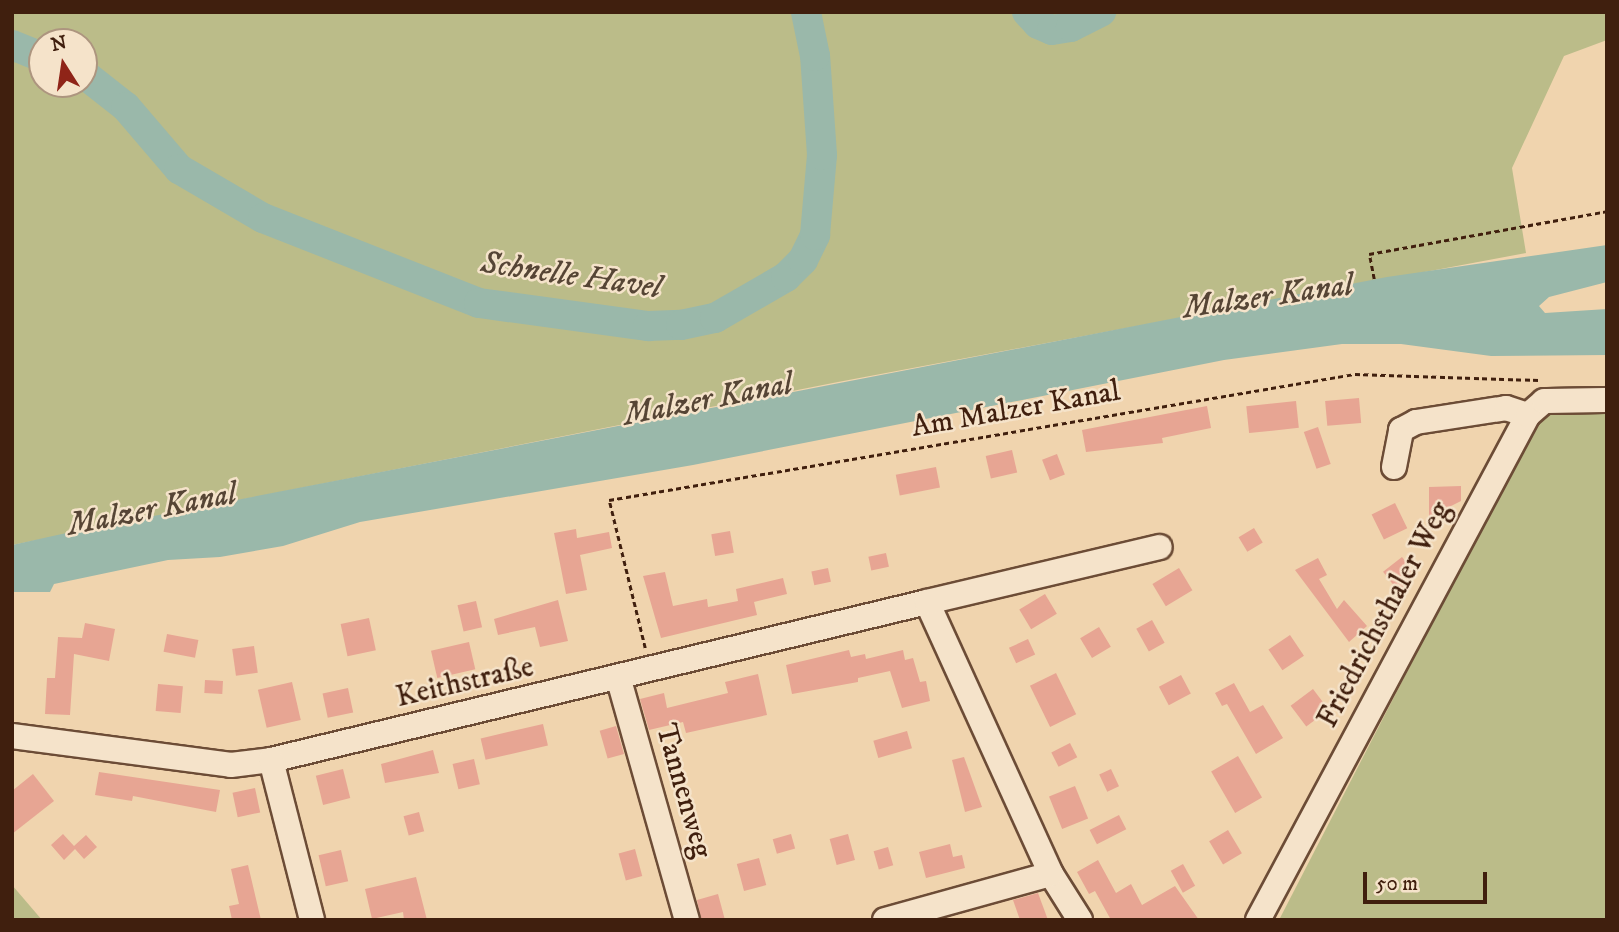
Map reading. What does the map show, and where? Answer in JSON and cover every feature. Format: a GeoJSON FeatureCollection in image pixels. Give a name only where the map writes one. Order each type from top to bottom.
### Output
{"type":"FeatureCollection","features":[{"type":"Feature","properties":{"kind":"street"},"geometry":{"type":"LineString","coordinates":[[1394,467],[1401,430],[1416,422],[1506,408],[1528,415],[1544,401],[1607,400]]}},
{"type":"Feature","properties":{"kind":"street","name":"Friedrichsthaler Weg"},"geometry":{"type":"LineString","coordinates":[[1258,920],[1528,415]]}},
{"type":"Feature","properties":{"kind":"street"},"geometry":{"type":"LineString","coordinates":[[1080,920],[1051,874],[927,602],[1160,547]]}},
{"type":"Feature","properties":{"kind":"street","name":"Keithstraße"},"geometry":{"type":"LineString","coordinates":[[12,736],[231,765],[271,760],[619,680],[927,602]]}},
{"type":"Feature","properties":{"kind":"street","name":"Tannenweg"},"geometry":{"type":"LineString","coordinates":[[619,680],[687,920]]}},
{"type":"Feature","properties":{"kind":"street"},"geometry":{"type":"LineString","coordinates":[[271,760],[312,920]]}},
{"type":"Feature","properties":{"kind":"street"},"geometry":{"type":"LineString","coordinates":[[885,920],[1051,874]]}},
{"type":"Feature","properties":{"kind":"path"},"geometry":{"type":"LineString","coordinates":[[1374,279],[1369,254],[1607,211]]}},
{"type":"Feature","properties":{"kind":"path","name":"Am Malzer Kanal"},"geometry":{"type":"LineString","coordinates":[[650,672],[609,500],[1355,374],[1541,380]]}},
{"type":"Feature","properties":{"kind":"green space"},"geometry":{"type":"Polygon","coordinates":[[[12,12],[1607,12],[1607,40],[1564,56],[1512,168],[1526,253],[838,382],[12,545],[12,12]]]}},
{"type":"Feature","properties":{"kind":"green space"},"geometry":{"type":"Polygon","coordinates":[[[1607,406],[1607,920],[1279,920],[1539,416],[1563,407],[1607,406]]]}},
{"type":"Feature","properties":{"kind":"green space"},"geometry":{"type":"Polygon","coordinates":[[[12,885],[42,920],[12,920],[12,885]]]}},
{"type":"Feature","properties":{"kind":"shaded area"},"geometry":{"type":"Polygon","coordinates":[[[1607,245],[1607,282],[1549,297],[1539,306],[1545,313],[1607,309],[1607,355],[1491,356],[1401,344],[1342,344],[1224,360],[693,465],[360,522],[283,546],[220,557],[168,560],[54,584],[50,592],[12,592],[12,545],[71,532],[1387,277],[1607,245]]]}},
{"type":"Feature","properties":{"kind":"building"},"geometry":{"type":"Polygon","coordinates":[[[1359,398],[1361,423],[1327,426],[1325,401],[1359,398]]]}},
{"type":"Feature","properties":{"kind":"building"},"geometry":{"type":"Polygon","coordinates":[[[1296,401],[1299,428],[1249,433],[1246,406],[1296,401]]]}},
{"type":"Feature","properties":{"kind":"building"},"geometry":{"type":"Polygon","coordinates":[[[1207,406],[1211,428],[1162,438],[1163,443],[1086,452],[1082,430],[1207,406]]]}},
{"type":"Feature","properties":{"kind":"building"},"geometry":{"type":"Polygon","coordinates":[[[1318,427],[1331,464],[1317,469],[1304,432],[1318,427]]]}},
{"type":"Feature","properties":{"kind":"building"},"geometry":{"type":"Polygon","coordinates":[[[1012,450],[1017,472],[991,478],[986,456],[1012,450]]]}},
{"type":"Feature","properties":{"kind":"building"},"geometry":{"type":"Polygon","coordinates":[[[1057,454],[1065,475],[1050,480],[1042,460],[1057,454]]]}},
{"type":"Feature","properties":{"kind":"building"},"geometry":{"type":"Polygon","coordinates":[[[936,467],[940,488],[900,495],[896,475],[936,467]]]}},
{"type":"Feature","properties":{"kind":"building"},"geometry":{"type":"Polygon","coordinates":[[[1461,486],[1461,501],[1429,517],[1429,487],[1461,486]]]}},
{"type":"Feature","properties":{"kind":"building"},"geometry":{"type":"Polygon","coordinates":[[[1395,503],[1407,528],[1384,540],[1372,514],[1395,503]]]}},
{"type":"Feature","properties":{"kind":"building"},"geometry":{"type":"Polygon","coordinates":[[[1254,528],[1263,543],[1247,552],[1239,537],[1254,528]]]}},
{"type":"Feature","properties":{"kind":"building"},"geometry":{"type":"Polygon","coordinates":[[[576,529],[577,538],[609,532],[612,548],[580,555],[587,590],[566,594],[554,533],[576,529]]]}},
{"type":"Feature","properties":{"kind":"building"},"geometry":{"type":"Polygon","coordinates":[[[730,531],[734,553],[715,556],[711,534],[730,531]]]}},
{"type":"Feature","properties":{"kind":"building"},"geometry":{"type":"Polygon","coordinates":[[[886,553],[889,567],[871,570],[868,557],[886,553]]]}},
{"type":"Feature","properties":{"kind":"building"},"geometry":{"type":"Polygon","coordinates":[[[1402,557],[1417,576],[1398,591],[1383,572],[1402,557]]]}},
{"type":"Feature","properties":{"kind":"building"},"geometry":{"type":"Polygon","coordinates":[[[1318,558],[1327,575],[1319,579],[1337,609],[1344,600],[1367,626],[1349,642],[1295,570],[1318,558]]]}},
{"type":"Feature","properties":{"kind":"building"},"geometry":{"type":"Polygon","coordinates":[[[828,568],[831,582],[814,585],[811,572],[828,568]]]}},
{"type":"Feature","properties":{"kind":"building"},"geometry":{"type":"Polygon","coordinates":[[[1179,568],[1192,590],[1166,606],[1152,584],[1179,568]]]}},
{"type":"Feature","properties":{"kind":"building"},"geometry":{"type":"Polygon","coordinates":[[[665,572],[673,606],[707,599],[708,607],[738,601],[736,589],[783,578],[787,594],[754,602],[757,615],[661,638],[643,576],[665,572]]]}},
{"type":"Feature","properties":{"kind":"building"},"geometry":{"type":"Polygon","coordinates":[[[1045,594],[1057,614],[1031,629],[1019,609],[1045,594]]]}},
{"type":"Feature","properties":{"kind":"building"},"geometry":{"type":"Polygon","coordinates":[[[558,600],[568,641],[540,647],[535,627],[498,635],[494,619],[558,600]]]}},
{"type":"Feature","properties":{"kind":"building"},"geometry":{"type":"Polygon","coordinates":[[[476,601],[482,627],[464,632],[457,605],[476,601]]]}},
{"type":"Feature","properties":{"kind":"building"},"geometry":{"type":"Polygon","coordinates":[[[369,618],[376,650],[347,656],[341,624],[369,618]]]}},
{"type":"Feature","properties":{"kind":"building"},"geometry":{"type":"Polygon","coordinates":[[[1152,620],[1165,643],[1149,651],[1136,629],[1152,620]]]}},
{"type":"Feature","properties":{"kind":"building"},"geometry":{"type":"Polygon","coordinates":[[[85,623],[115,629],[109,661],[74,654],[70,715],[45,714],[47,678],[55,678],[58,637],[82,638],[85,623]]]}},
{"type":"Feature","properties":{"kind":"building"},"geometry":{"type":"Polygon","coordinates":[[[1099,627],[1111,647],[1092,658],[1080,638],[1099,627]]]}},
{"type":"Feature","properties":{"kind":"building"},"geometry":{"type":"Polygon","coordinates":[[[167,634],[198,640],[195,658],[164,652],[167,634]]]}},
{"type":"Feature","properties":{"kind":"building"},"geometry":{"type":"Polygon","coordinates":[[[1290,635],[1304,656],[1282,670],[1268,650],[1290,635]]]}},
{"type":"Feature","properties":{"kind":"building"},"geometry":{"type":"Polygon","coordinates":[[[1028,639],[1035,654],[1016,663],[1009,648],[1028,639]]]}},
{"type":"Feature","properties":{"kind":"building"},"geometry":{"type":"Polygon","coordinates":[[[469,642],[475,669],[437,678],[431,651],[469,642]]]}},
{"type":"Feature","properties":{"kind":"building"},"geometry":{"type":"Polygon","coordinates":[[[254,646],[258,673],[236,676],[232,649],[254,646]]]}},
{"type":"Feature","properties":{"kind":"building"},"geometry":{"type":"Polygon","coordinates":[[[849,650],[851,657],[865,654],[866,659],[903,650],[905,660],[913,658],[920,682],[926,681],[930,701],[902,708],[890,671],[858,678],[858,682],[792,694],[786,665],[849,650]]]}},
{"type":"Feature","properties":{"kind":"building"},"geometry":{"type":"Polygon","coordinates":[[[1056,673],[1076,714],[1050,727],[1030,686],[1056,673]]]}},
{"type":"Feature","properties":{"kind":"building"},"geometry":{"type":"Polygon","coordinates":[[[758,674],[767,715],[686,733],[683,722],[649,730],[640,699],[664,693],[667,708],[728,693],[725,682],[758,674]]]}},
{"type":"Feature","properties":{"kind":"building"},"geometry":{"type":"Polygon","coordinates":[[[1181,675],[1191,694],[1169,705],[1159,687],[1181,675]]]}},
{"type":"Feature","properties":{"kind":"building"},"geometry":{"type":"Polygon","coordinates":[[[205,680],[223,681],[222,694],[204,693],[205,680]]]}},
{"type":"Feature","properties":{"kind":"building"},"geometry":{"type":"Polygon","coordinates":[[[292,682],[301,720],[267,728],[258,690],[292,682]]]}},
{"type":"Feature","properties":{"kind":"building"},"geometry":{"type":"Polygon","coordinates":[[[1234,683],[1250,712],[1263,705],[1283,738],[1256,754],[1227,704],[1222,706],[1215,693],[1234,683]]]}},
{"type":"Feature","properties":{"kind":"building"},"geometry":{"type":"Polygon","coordinates":[[[158,684],[183,686],[181,713],[156,711],[158,684]]]}},
{"type":"Feature","properties":{"kind":"building"},"geometry":{"type":"Polygon","coordinates":[[[348,688],[353,712],[328,718],[323,693],[348,688]]]}},
{"type":"Feature","properties":{"kind":"building"},"geometry":{"type":"Polygon","coordinates":[[[1313,689],[1329,710],[1306,727],[1291,706],[1313,689]]]}},
{"type":"Feature","properties":{"kind":"building"},"geometry":{"type":"Polygon","coordinates":[[[543,724],[548,745],[486,760],[481,738],[543,724]]]}},
{"type":"Feature","properties":{"kind":"building"},"geometry":{"type":"Polygon","coordinates":[[[616,726],[624,754],[608,759],[600,731],[616,726]]]}},
{"type":"Feature","properties":{"kind":"building"},"geometry":{"type":"Polygon","coordinates":[[[907,731],[912,748],[878,758],[873,741],[907,731]]]}},
{"type":"Feature","properties":{"kind":"building"},"geometry":{"type":"Polygon","coordinates":[[[1070,743],[1077,757],[1059,767],[1051,753],[1070,743]]]}},
{"type":"Feature","properties":{"kind":"building"},"geometry":{"type":"Polygon","coordinates":[[[433,750],[439,773],[385,783],[381,764],[433,750]]]}},
{"type":"Feature","properties":{"kind":"building"},"geometry":{"type":"Polygon","coordinates":[[[1238,756],[1262,798],[1235,813],[1211,772],[1238,756]]]}},
{"type":"Feature","properties":{"kind":"building"},"geometry":{"type":"Polygon","coordinates":[[[964,757],[982,807],[965,812],[952,760],[964,757]]]}},
{"type":"Feature","properties":{"kind":"building"},"geometry":{"type":"Polygon","coordinates":[[[474,759],[480,784],[458,789],[453,764],[474,759]]]}},
{"type":"Feature","properties":{"kind":"building"},"geometry":{"type":"Polygon","coordinates":[[[343,769],[350,798],[323,805],[316,776],[343,769]]]}},
{"type":"Feature","properties":{"kind":"building"},"geometry":{"type":"Polygon","coordinates":[[[1111,769],[1119,786],[1107,792],[1099,774],[1111,769]]]}},
{"type":"Feature","properties":{"kind":"building"},"geometry":{"type":"Polygon","coordinates":[[[99,772],[220,790],[216,812],[133,796],[132,801],[95,795],[99,772]]]}},
{"type":"Feature","properties":{"kind":"building"},"geometry":{"type":"Polygon","coordinates":[[[33,774],[54,801],[12,834],[12,791],[33,774]]]}},
{"type":"Feature","properties":{"kind":"building"},"geometry":{"type":"Polygon","coordinates":[[[1075,786],[1088,818],[1062,829],[1049,796],[1075,786]]]}},
{"type":"Feature","properties":{"kind":"building"},"geometry":{"type":"Polygon","coordinates":[[[255,788],[260,812],[238,817],[233,793],[255,788]]]}},
{"type":"Feature","properties":{"kind":"building"},"geometry":{"type":"Polygon","coordinates":[[[419,812],[424,831],[409,835],[404,816],[419,812]]]}},
{"type":"Feature","properties":{"kind":"building"},"geometry":{"type":"Polygon","coordinates":[[[1119,815],[1126,829],[1097,844],[1090,830],[1119,815]]]}},
{"type":"Feature","properties":{"kind":"building"},"geometry":{"type":"Polygon","coordinates":[[[1228,830],[1242,853],[1223,864],[1209,841],[1228,830]]]}},
{"type":"Feature","properties":{"kind":"building"},"geometry":{"type":"Polygon","coordinates":[[[63,834],[74,846],[86,835],[97,847],[84,859],[75,849],[64,860],[51,845],[63,834]]]}},
{"type":"Feature","properties":{"kind":"building"},"geometry":{"type":"Polygon","coordinates":[[[791,834],[795,848],[777,854],[773,839],[791,834]]]}},
{"type":"Feature","properties":{"kind":"building"},"geometry":{"type":"Polygon","coordinates":[[[848,834],[855,860],[837,865],[830,839],[848,834]]]}},
{"type":"Feature","properties":{"kind":"building"},"geometry":{"type":"Polygon","coordinates":[[[950,844],[953,857],[962,855],[965,868],[926,878],[919,852],[950,844]]]}},
{"type":"Feature","properties":{"kind":"building"},"geometry":{"type":"Polygon","coordinates":[[[888,847],[893,865],[879,869],[874,851],[888,847]]]}},
{"type":"Feature","properties":{"kind":"building"},"geometry":{"type":"Polygon","coordinates":[[[635,849],[642,876],[626,880],[619,853],[635,849]]]}},
{"type":"Feature","properties":{"kind":"building"},"geometry":{"type":"Polygon","coordinates":[[[341,850],[348,881],[326,886],[319,855],[341,850]]]}},
{"type":"Feature","properties":{"kind":"building"},"geometry":{"type":"Polygon","coordinates":[[[759,858],[766,885],[744,891],[737,864],[759,858]]]}},
{"type":"Feature","properties":{"kind":"building"},"geometry":{"type":"Polygon","coordinates":[[[1098,860],[1116,893],[1131,884],[1142,905],[1175,886],[1199,920],[1111,920],[1095,891],[1089,894],[1077,872],[1098,860]]]}},
{"type":"Feature","properties":{"kind":"building"},"geometry":{"type":"Polygon","coordinates":[[[1183,864],[1195,886],[1183,893],[1171,871],[1183,864]]]}},
{"type":"Feature","properties":{"kind":"building"},"geometry":{"type":"Polygon","coordinates":[[[248,865],[261,920],[232,920],[229,906],[239,904],[231,869],[248,865]]]}},
{"type":"Feature","properties":{"kind":"building"},"geometry":{"type":"Polygon","coordinates":[[[416,877],[427,920],[404,920],[403,912],[372,919],[365,889],[416,877]]]}},
{"type":"Feature","properties":{"kind":"building"},"geometry":{"type":"Polygon","coordinates":[[[1038,893],[1048,920],[1020,920],[1013,900],[1038,893]]]}},
{"type":"Feature","properties":{"kind":"building"},"geometry":{"type":"Polygon","coordinates":[[[718,894],[725,920],[701,920],[697,900],[718,894]]]}},
{"type":"Feature","properties":{"kind":"waterway","name":"Schnelle Havel"},"geometry":{"type":"LineString","coordinates":[[98,85],[126,107],[179,169],[263,218],[479,303],[648,326],[681,325],[715,318],[786,277],[803,260],[815,235],[822,155],[815,56],[806,12]]}},
{"type":"Feature","properties":{"kind":"waterway","name":"Schnelle Havel"},"geometry":{"type":"LineString","coordinates":[[1027,12],[1038,24],[1052,30],[1071,27],[1101,12]]}},
{"type":"Feature","properties":{"kind":"waterway","name":"Schnelle Havel"},"geometry":{"type":"LineString","coordinates":[[12,45],[28,51]]}},
{"type":"Feature","properties":{"kind":"water label","name":"Malzer Kanal"},"geometry":{"type":"Point","coordinates":[1268,297]}},
{"type":"Feature","properties":{"kind":"water label","name":"Malzer Kanal"},"geometry":{"type":"Point","coordinates":[708,400]}},
{"type":"Feature","properties":{"kind":"water label","name":"Malzer Kanal"},"geometry":{"type":"Point","coordinates":[152,510]}}]}
